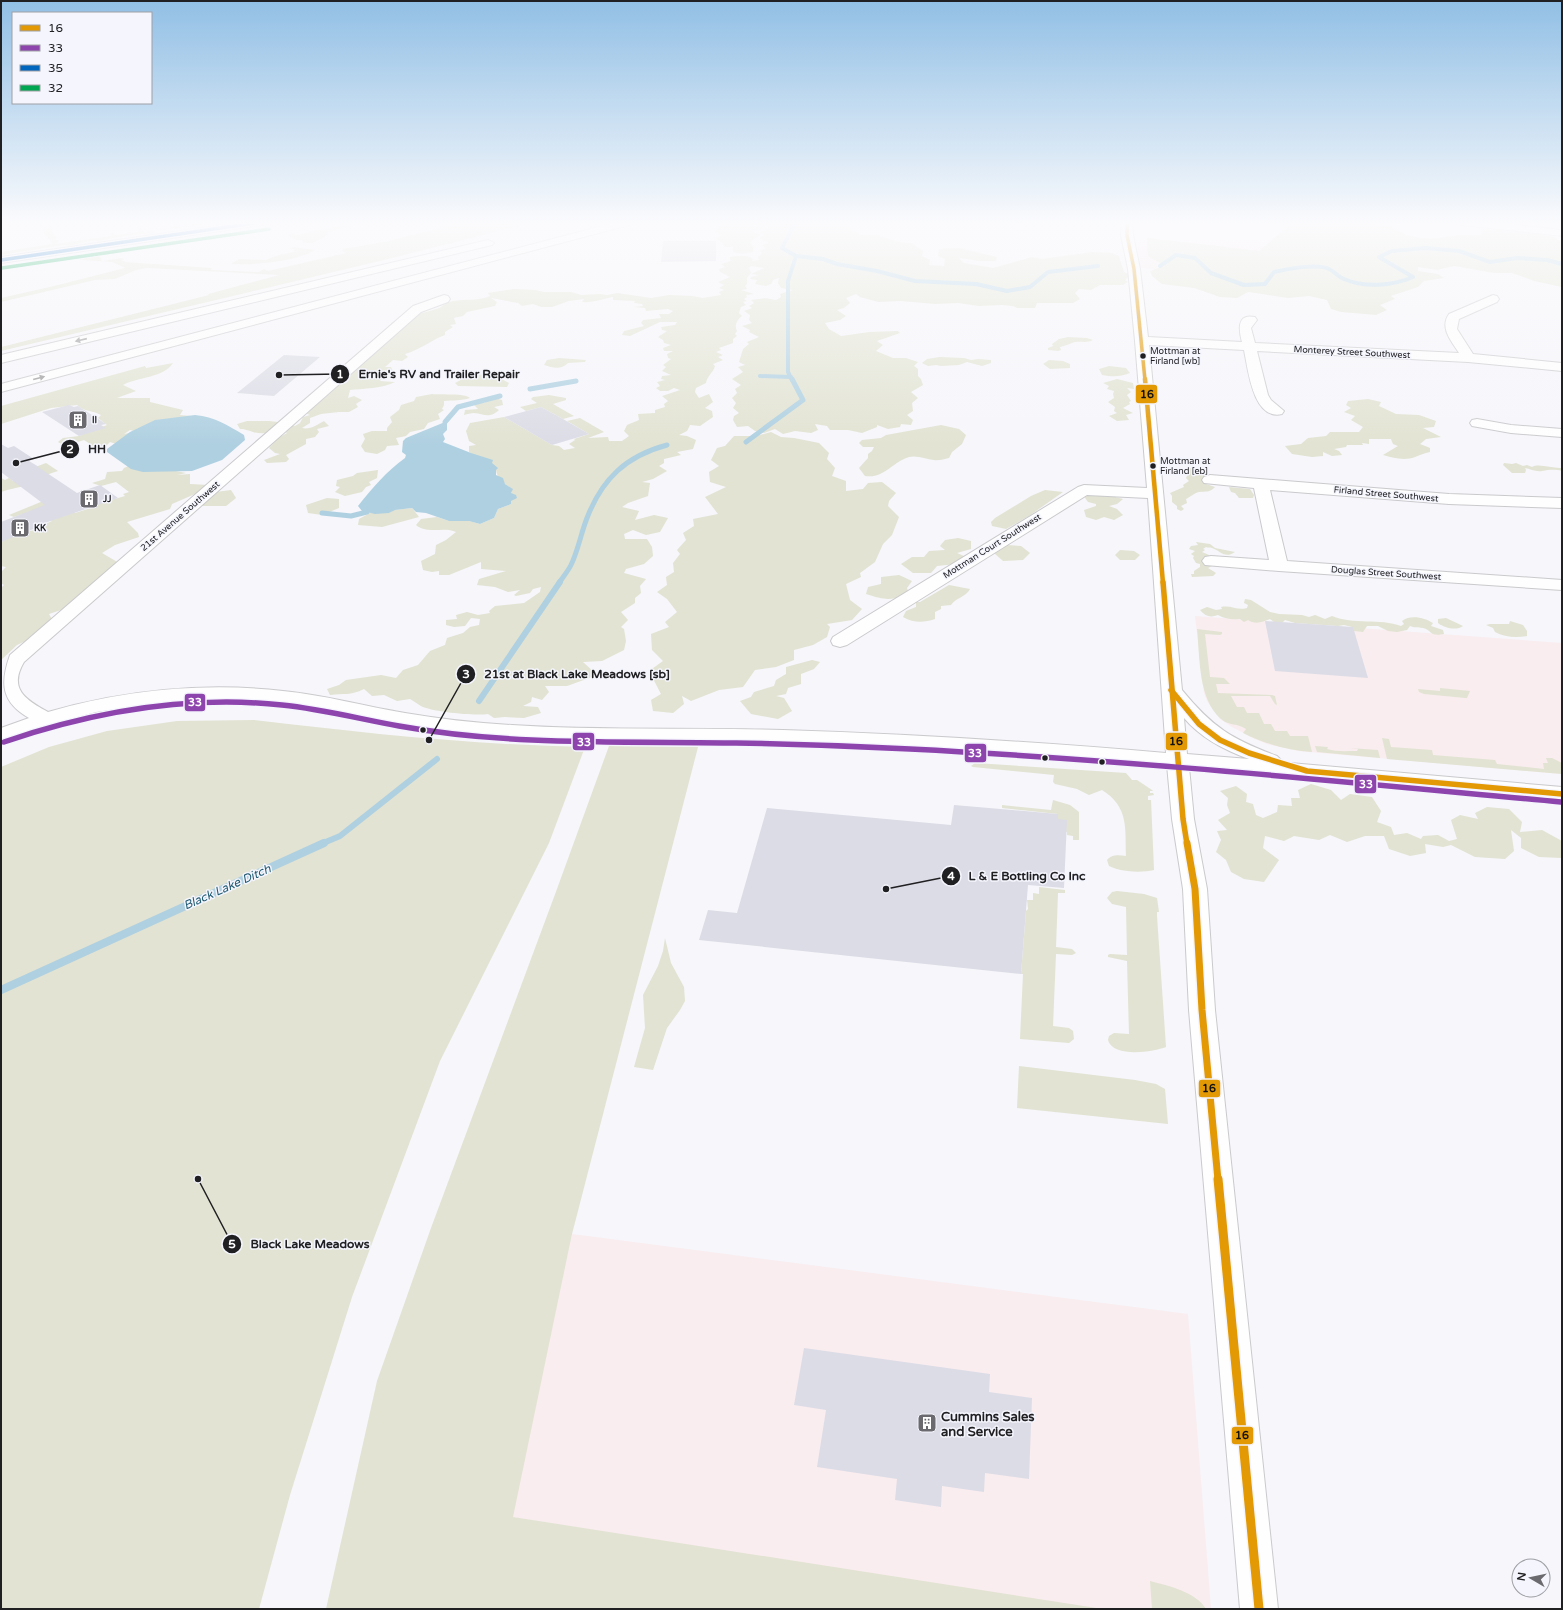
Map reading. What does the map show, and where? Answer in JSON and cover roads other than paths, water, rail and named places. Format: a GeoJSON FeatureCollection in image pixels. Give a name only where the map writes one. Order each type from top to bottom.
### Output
{"type":"FeatureCollection","features":[{"type":"Feature","properties":{"kind":"main road"},"geometry":{"type":"LineString","coordinates":[[1,359],[262,296]]}},
{"type":"Feature","properties":{"kind":"main road"},"geometry":{"type":"LineString","coordinates":[[24,366],[290,296]]}},
{"type":"Feature","properties":{"kind":"main road"},"geometry":{"type":"LineString","coordinates":[[1,388],[347,296]]}},
{"type":"Feature","properties":{"kind":"main road"},"geometry":{"type":"LineString","coordinates":[[1,398],[365,296]]}},
{"type":"Feature","properties":{"kind":"main road"},"geometry":{"type":"LineString","coordinates":[[1137,296],[1154,493],[1167,620],[1177,760],[1183,819],[1195,889],[1202,1010],[1259,1609]]}},
{"type":"Feature","properties":{"kind":"main road","name":"21st Avenue Southwest"},"geometry":{"type":"LineString","coordinates":[[45,719],[21,705],[9,689],[8,676],[17,659],[418,309],[444,298]]}},
{"type":"Feature","properties":{"kind":"main road"},"geometry":{"type":"LineString","coordinates":[[1468,358],[1451,329],[1453,317],[1493,299]]}},
{"type":"Feature","properties":{"kind":"main road"},"geometry":{"type":"LineString","coordinates":[[1251,320],[1246,324],[1245,328],[1261,395],[1266,403],[1277,411]]}},
{"type":"Feature","properties":{"kind":"main road","name":"Monterey Street Southwest"},"geometry":{"type":"LineString","coordinates":[[1142,341],[1468,358],[1530,363],[1562,368]]}},
{"type":"Feature","properties":{"kind":"main road"},"geometry":{"type":"LineString","coordinates":[[1477,423],[1511,429],[1562,433]]}},
{"type":"Feature","properties":{"kind":"main road","name":"Firland Street Southwest"},"geometry":{"type":"LineString","coordinates":[[1210,480],[1261,483],[1449,500],[1562,503]]}},
{"type":"Feature","properties":{"kind":"main road"},"geometry":{"type":"LineString","coordinates":[[1261,483],[1279,566]]}},
{"type":"Feature","properties":{"kind":"main road","name":"Mottman Court Southwest"},"geometry":{"type":"LineString","coordinates":[[840,641],[1084,490],[1154,493]]}},
{"type":"Feature","properties":{"kind":"main road","name":"Douglas Street Southwest"},"geometry":{"type":"LineString","coordinates":[[1211,561],[1562,585]]}},
{"type":"Feature","properties":{"kind":"main road"},"geometry":{"type":"LineString","coordinates":[[1171,690],[1199,724],[1220,740],[1249,753],[1307,771]]}},
{"type":"Feature","properties":{"kind":"main road"},"geometry":{"type":"LineString","coordinates":[[1,736],[45,719],[106,705],[156,698],[229,693],[306,700],[409,720],[496,730],[544,733],[814,737],[1036,749],[1562,794]]}},
{"type":"Feature","properties":{"kind":"water"},"geometry":{"type":"Polygon","coordinates":[[[195,415],[209,418],[226,425],[244,435],[245,440],[222,460],[192,471],[143,472],[131,469],[107,452],[107,449],[130,432],[155,420],[195,415]]]}},
{"type":"Feature","properties":{"kind":"water"},"geometry":{"type":"Polygon","coordinates":[[[445,422],[447,423],[447,430],[443,434],[445,439],[443,442],[493,460],[492,463],[498,468],[496,470],[496,475],[503,478],[505,484],[513,489],[511,493],[516,495],[517,498],[511,501],[511,504],[498,509],[494,518],[480,524],[469,521],[449,521],[426,513],[416,512],[412,508],[395,510],[389,513],[375,514],[362,511],[358,506],[374,486],[405,458],[406,455],[402,452],[403,441],[406,438],[445,422]]]}},
{"type":"Feature","properties":{"kind":"waterway"},"geometry":{"type":"LineString","coordinates":[[788,296],[788,372],[790,377]]}},
{"type":"Feature","properties":{"kind":"waterway"},"geometry":{"type":"LineString","coordinates":[[760,376],[790,377]]}},
{"type":"Feature","properties":{"kind":"waterway"},"geometry":{"type":"LineString","coordinates":[[746,442],[803,400],[792,379]]}},
{"type":"Feature","properties":{"kind":"waterway"},"geometry":{"type":"LineString","coordinates":[[530,389],[576,381]]}},
{"type":"Feature","properties":{"kind":"waterway"},"geometry":{"type":"LineString","coordinates":[[445,422],[458,407],[500,396]]}},
{"type":"Feature","properties":{"kind":"waterway"},"geometry":{"type":"LineString","coordinates":[[559,583],[573,560],[593,504],[608,481],[617,471],[639,456],[667,445]]}},
{"type":"Feature","properties":{"kind":"waterway"},"geometry":{"type":"LineString","coordinates":[[322,513],[351,516],[367,512]]}},
{"type":"Feature","properties":{"kind":"waterway"},"geometry":{"type":"LineString","coordinates":[[479,701],[560,582]]}},
{"type":"Feature","properties":{"kind":"waterway","name":"Black Lake Ditch"},"geometry":{"type":"LineString","coordinates":[[321,844],[340,836],[437,759]]}},
{"type":"Feature","properties":{"kind":"waterway","name":"Black Lake Ditch"},"geometry":{"type":"LineString","coordinates":[[1,990],[324,843]]}},
{"type":"Feature","properties":{"kind":"place","name":"Mottman at Firland [wb]"},"geometry":{"type":"Point","coordinates":[1143,356]}},
{"type":"Feature","properties":{"kind":"place","name":"Ernie's RV and Trailer Repair"},"geometry":{"type":"Point","coordinates":[279,375]}},
{"type":"Feature","properties":{"kind":"place","name":"II"},"geometry":{"type":"Point","coordinates":[78,420]}},
{"type":"Feature","properties":{"kind":"place","name":"HH"},"geometry":{"type":"Point","coordinates":[16,463]}},
{"type":"Feature","properties":{"kind":"place","name":"Mottman at Firland [eb]"},"geometry":{"type":"Point","coordinates":[1153,466]}},
{"type":"Feature","properties":{"kind":"place","name":"JJ"},"geometry":{"type":"Point","coordinates":[89,499]}},
{"type":"Feature","properties":{"kind":"place","name":"KK"},"geometry":{"type":"Point","coordinates":[20,528]}},
{"type":"Feature","properties":{"kind":"place","name":"21st at Black Lake Meadows [sb]"},"geometry":{"type":"Point","coordinates":[429,740]}},
{"type":"Feature","properties":{"kind":"place","name":"L & E Bottling Co Inc"},"geometry":{"type":"Point","coordinates":[886,889]}},
{"type":"Feature","properties":{"kind":"place","name":"Black Lake Meadows"},"geometry":{"type":"Point","coordinates":[198,1179]}},
{"type":"Feature","properties":{"kind":"place","name":"Cummins Sales and Service"},"geometry":{"type":"Point","coordinates":[927,1423]}}]}
